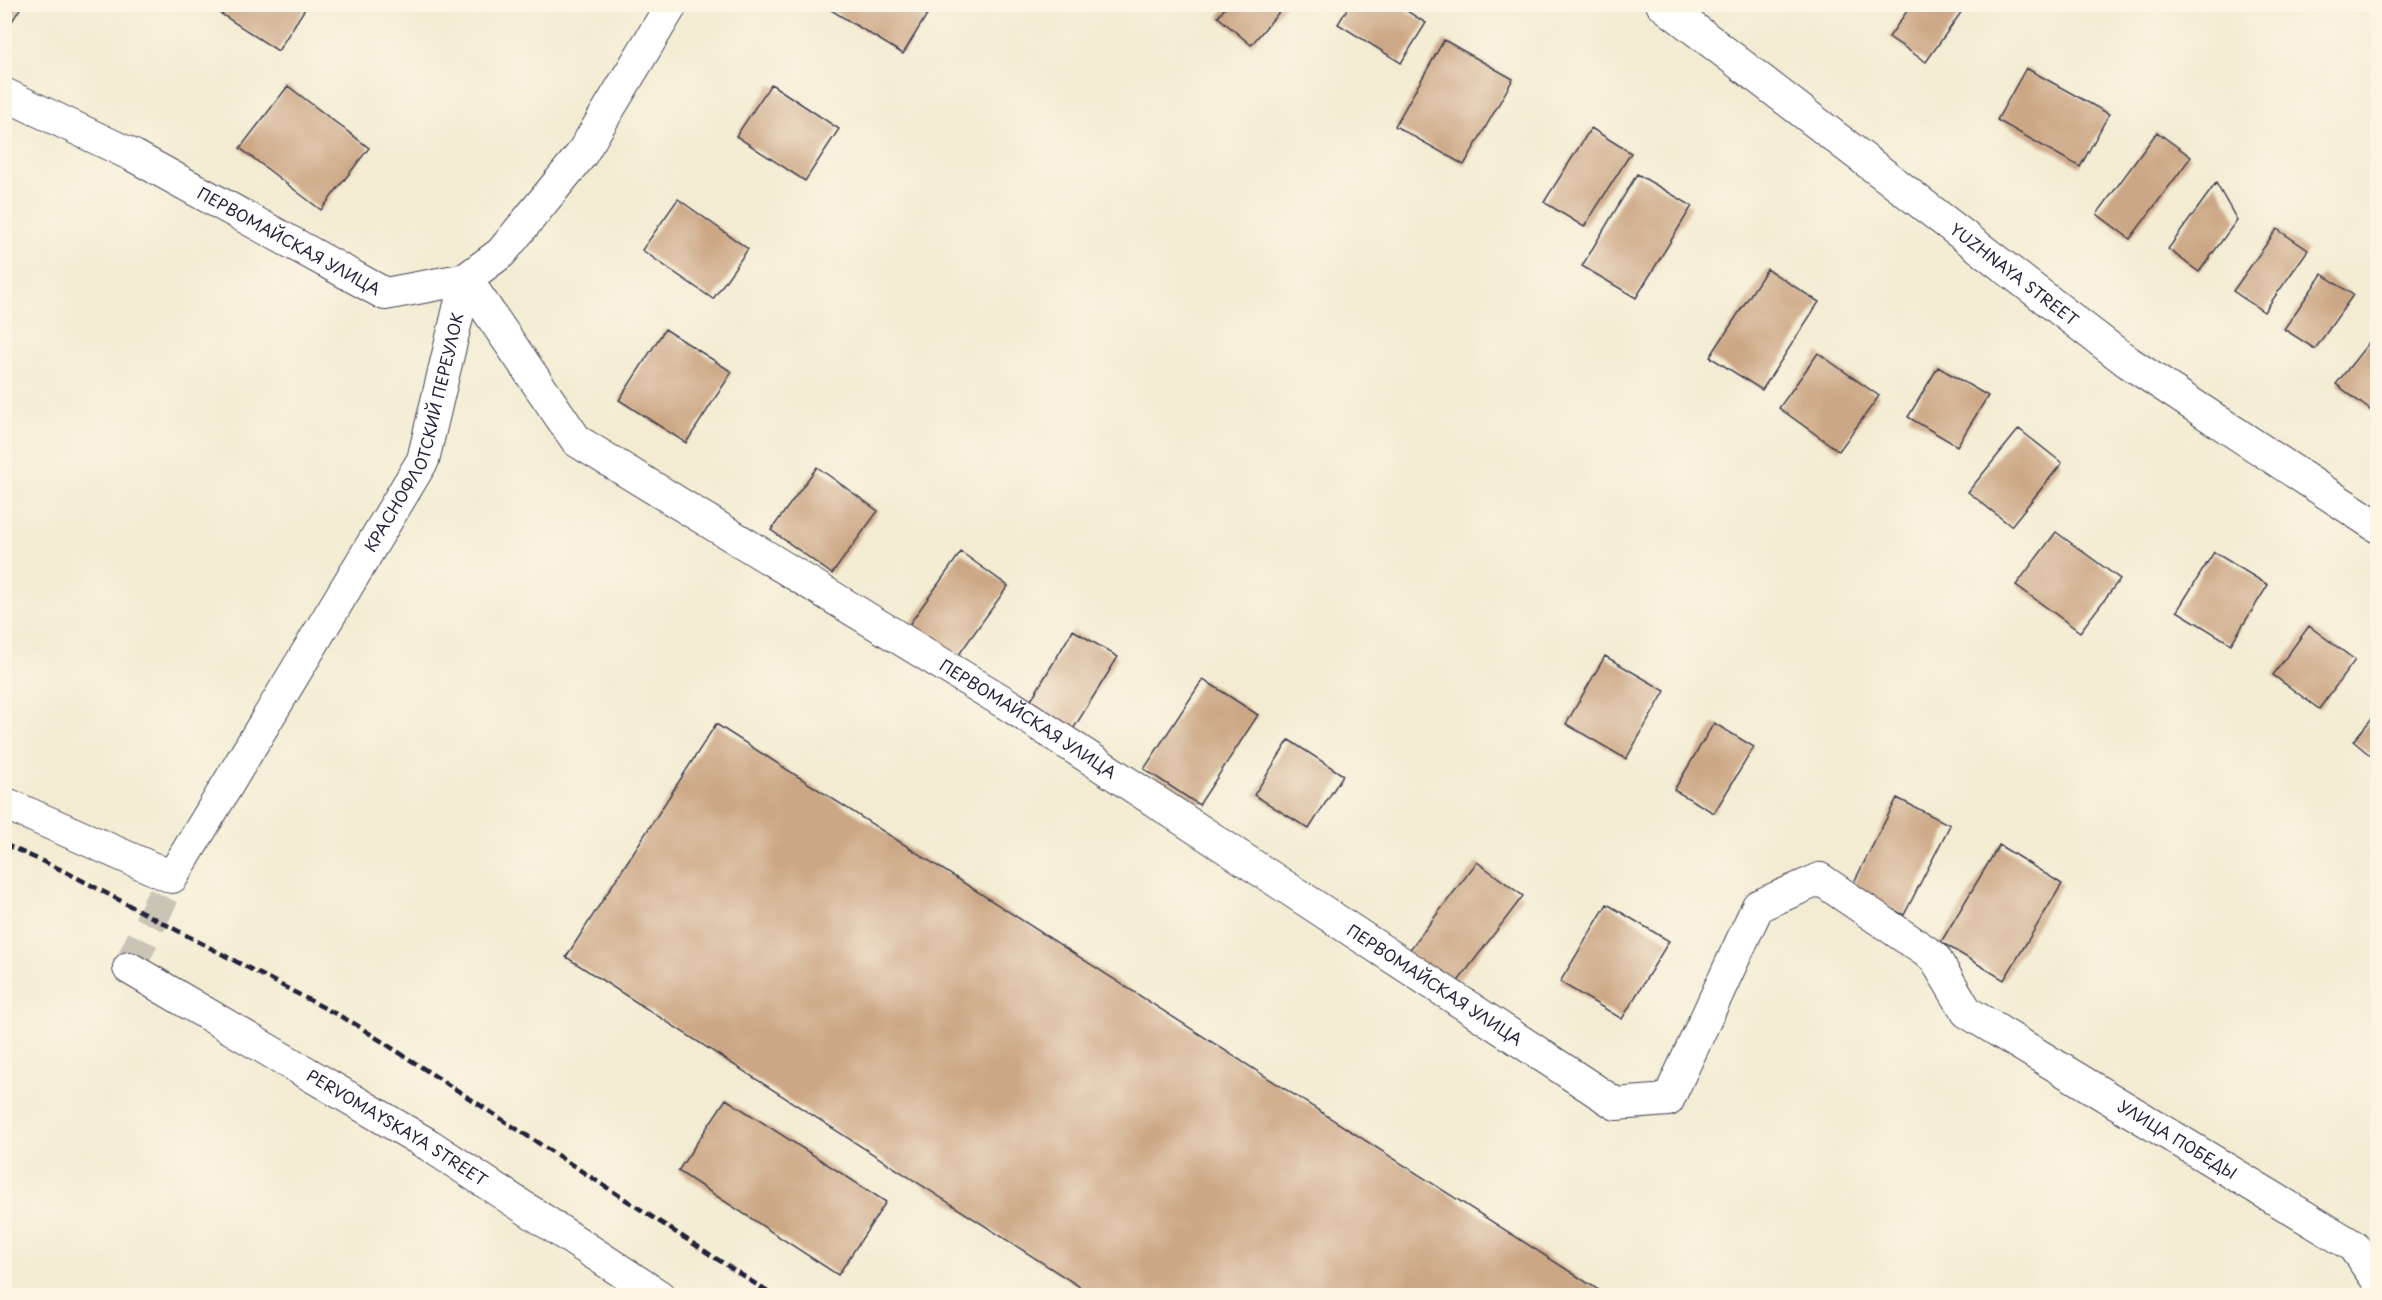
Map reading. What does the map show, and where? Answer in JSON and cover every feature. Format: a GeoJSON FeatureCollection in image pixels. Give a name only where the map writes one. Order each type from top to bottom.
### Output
{"type":"FeatureCollection","features":[{"type":"Feature","properties":{"kind":"street"},"geometry":{"type":"LineString","coordinates":[[466,279],[501,253],[581,155],[672,4]]}},
{"type":"Feature","properties":{"kind":"street","name":"YUZHNAYA STREET"},"geometry":{"type":"LineString","coordinates":[[1662,4],[2128,362],[2378,527]]}},
{"type":"Feature","properties":{"kind":"street","name":"ПЕРВОМАЙСКАЯ УЛИЦА"},"geometry":{"type":"LineString","coordinates":[[4,94],[135,156],[386,294],[466,279],[576,441],[1012,707],[1616,1104],[1668,1100],[1758,906],[1820,879],[1934,957],[1967,1012]]}},
{"type":"Feature","properties":{"kind":"street","name":"КРАСНОФЛОТСКИЙ ПЕРЕУЛОК"},"geometry":{"type":"LineString","coordinates":[[4,803],[172,877],[423,460],[466,279]]}},
{"type":"Feature","properties":{"kind":"street","name":"PERVOMAYSKAYA STREET"},"geometry":{"type":"LineString","coordinates":[[129,968],[429,1145],[659,1296]]}},
{"type":"Feature","properties":{"kind":"street","name":"УЛИЦА ПОБЕДЫ"},"geometry":{"type":"LineString","coordinates":[[1967,1012],[2353,1246],[2378,1281]]}},
{"type":"Feature","properties":{"kind":"building"},"geometry":{"type":"Polygon","coordinates":[[[4,4],[23,4],[4,34],[4,4]]]}},
{"type":"Feature","properties":{"kind":"building"},"geometry":{"type":"Polygon","coordinates":[[[210,4],[308,4],[278,51],[209,6],[210,4]]]}},
{"type":"Feature","properties":{"kind":"building"},"geometry":{"type":"Polygon","coordinates":[[[821,4],[925,4],[931,8],[903,54],[821,4]]]}},
{"type":"Feature","properties":{"kind":"building"},"geometry":{"type":"Polygon","coordinates":[[[1228,4],[1286,4],[1251,45],[1218,17],[1228,4]]]}},
{"type":"Feature","properties":{"kind":"building"},"geometry":{"type":"Polygon","coordinates":[[[1350,4],[1396,4],[1426,23],[1401,63],[1338,24],[1350,4]]]}},
{"type":"Feature","properties":{"kind":"building"},"geometry":{"type":"Polygon","coordinates":[[[1912,4],[1967,4],[1926,62],[1889,37],[1912,4]]]}},
{"type":"Feature","properties":{"kind":"building"},"geometry":{"type":"Polygon","coordinates":[[[1444,40],[1513,79],[1464,165],[1395,126],[1444,40]]]}},
{"type":"Feature","properties":{"kind":"building"},"geometry":{"type":"Polygon","coordinates":[[[2026,68],[2109,114],[2080,167],[1997,120],[2026,68]]]}},
{"type":"Feature","properties":{"kind":"building"},"geometry":{"type":"Polygon","coordinates":[[[771,84],[839,129],[805,181],[736,136],[771,84]]]}},
{"type":"Feature","properties":{"kind":"building"},"geometry":{"type":"Polygon","coordinates":[[[288,86],[369,148],[321,210],[240,148],[288,86]]]}},
{"type":"Feature","properties":{"kind":"building"},"geometry":{"type":"Polygon","coordinates":[[[1591,128],[1631,153],[1584,227],[1544,202],[1591,128]]]}},
{"type":"Feature","properties":{"kind":"building"},"geometry":{"type":"Polygon","coordinates":[[[2157,132],[2191,157],[2130,239],[2097,214],[2157,132]]]}},
{"type":"Feature","properties":{"kind":"building"},"geometry":{"type":"Polygon","coordinates":[[[1637,174],[1692,206],[1636,298],[1582,266],[1637,174]]]}},
{"type":"Feature","properties":{"kind":"building"},"geometry":{"type":"Polygon","coordinates":[[[2216,183],[2237,220],[2199,272],[2168,249],[2216,183]]]}},
{"type":"Feature","properties":{"kind":"building"},"geometry":{"type":"Polygon","coordinates":[[[678,199],[748,249],[713,299],[642,250],[678,199]]]}},
{"type":"Feature","properties":{"kind":"building"},"geometry":{"type":"Polygon","coordinates":[[[2277,229],[2308,250],[2264,312],[2233,291],[2277,229]]]}},
{"type":"Feature","properties":{"kind":"building"},"geometry":{"type":"Polygon","coordinates":[[[1767,269],[1819,302],[1762,390],[1710,357],[1767,269]]]}},
{"type":"Feature","properties":{"kind":"building"},"geometry":{"type":"Polygon","coordinates":[[[2322,274],[2353,295],[2315,349],[2284,329],[2322,274]]]}},
{"type":"Feature","properties":{"kind":"building"},"geometry":{"type":"Polygon","coordinates":[[[665,329],[732,372],[686,443],[619,400],[665,329]]]}},
{"type":"Feature","properties":{"kind":"building"},"geometry":{"type":"Polygon","coordinates":[[[2378,331],[2378,416],[2336,384],[2378,331]]]}},
{"type":"Feature","properties":{"kind":"building"},"geometry":{"type":"Polygon","coordinates":[[[1818,353],[1879,396],[1839,451],[1779,408],[1818,353]]]}},
{"type":"Feature","properties":{"kind":"building"},"geometry":{"type":"Polygon","coordinates":[[[1938,367],[1988,396],[1957,446],[1908,417],[1938,367]]]}},
{"type":"Feature","properties":{"kind":"building"},"geometry":{"type":"Polygon","coordinates":[[[2019,429],[2062,463],[2011,526],[1968,492],[2019,429]]]}},
{"type":"Feature","properties":{"kind":"building"},"geometry":{"type":"Polygon","coordinates":[[[817,467],[878,511],[832,574],[771,530],[817,467]]]}},
{"type":"Feature","properties":{"kind":"building"},"geometry":{"type":"Polygon","coordinates":[[[2056,532],[2120,579],[2080,632],[2016,585],[2056,532]]]}},
{"type":"Feature","properties":{"kind":"building"},"geometry":{"type":"Polygon","coordinates":[[[961,552],[1008,586],[950,667],[903,633],[961,552]]]}},
{"type":"Feature","properties":{"kind":"building"},"geometry":{"type":"Polygon","coordinates":[[[2214,552],[2268,585],[2231,644],[2177,611],[2214,552]]]}},
{"type":"Feature","properties":{"kind":"building"},"geometry":{"type":"Polygon","coordinates":[[[2309,626],[2355,660],[2319,709],[2273,675],[2309,626]]]}},
{"type":"Feature","properties":{"kind":"building"},"geometry":{"type":"Polygon","coordinates":[[[1073,630],[1118,657],[1072,731],[1028,705],[1073,630]]]}},
{"type":"Feature","properties":{"kind":"building"},"geometry":{"type":"Polygon","coordinates":[[[1605,656],[1665,691],[1626,759],[1566,724],[1605,656]]]}},
{"type":"Feature","properties":{"kind":"building"},"geometry":{"type":"Polygon","coordinates":[[[1203,679],[1258,715],[1199,805],[1144,769],[1203,679]]]}},
{"type":"Feature","properties":{"kind":"building"},"geometry":{"type":"Polygon","coordinates":[[[2378,711],[2378,762],[2353,741],[2378,711]]]}},
{"type":"Feature","properties":{"kind":"building"},"geometry":{"type":"Polygon","coordinates":[[[1714,723],[1754,747],[1714,813],[1674,790],[1714,723]]]}},
{"type":"Feature","properties":{"kind":"building"},"geometry":{"type":"Polygon","coordinates":[[[716,724],[1608,1296],[1094,1296],[566,957],[716,724]]]}},
{"type":"Feature","properties":{"kind":"building"},"geometry":{"type":"Polygon","coordinates":[[[1289,740],[1343,775],[1309,829],[1254,795],[1289,740]]]}},
{"type":"Feature","properties":{"kind":"building"},"geometry":{"type":"Polygon","coordinates":[[[1897,798],[1950,825],[1904,915],[1851,888],[1897,798]]]}},
{"type":"Feature","properties":{"kind":"building"},"geometry":{"type":"Polygon","coordinates":[[[1999,845],[2062,884],[2004,980],[1941,942],[1999,845]]]}},
{"type":"Feature","properties":{"kind":"building"},"geometry":{"type":"Polygon","coordinates":[[[1477,862],[1523,896],[1453,988],[1407,953],[1477,862]]]}},
{"type":"Feature","properties":{"kind":"building"},"geometry":{"type":"Polygon","coordinates":[[[1607,904],[1669,941],[1622,1019],[1560,982],[1607,904]]]}},
{"type":"Feature","properties":{"kind":"building"},"geometry":{"type":"Polygon","coordinates":[[[726,1099],[886,1202],[838,1275],[678,1171],[726,1099]]]}},
{"type":"Feature","properties":{"kind":"tunnel"},"geometry":{"type":"LineString","coordinates":[[129,968],[172,877]]}},
{"type":"Feature","properties":{"kind":"railway"},"geometry":{"type":"LineString","coordinates":[[4,844],[64,871],[355,1024],[774,1296]]}}]}
